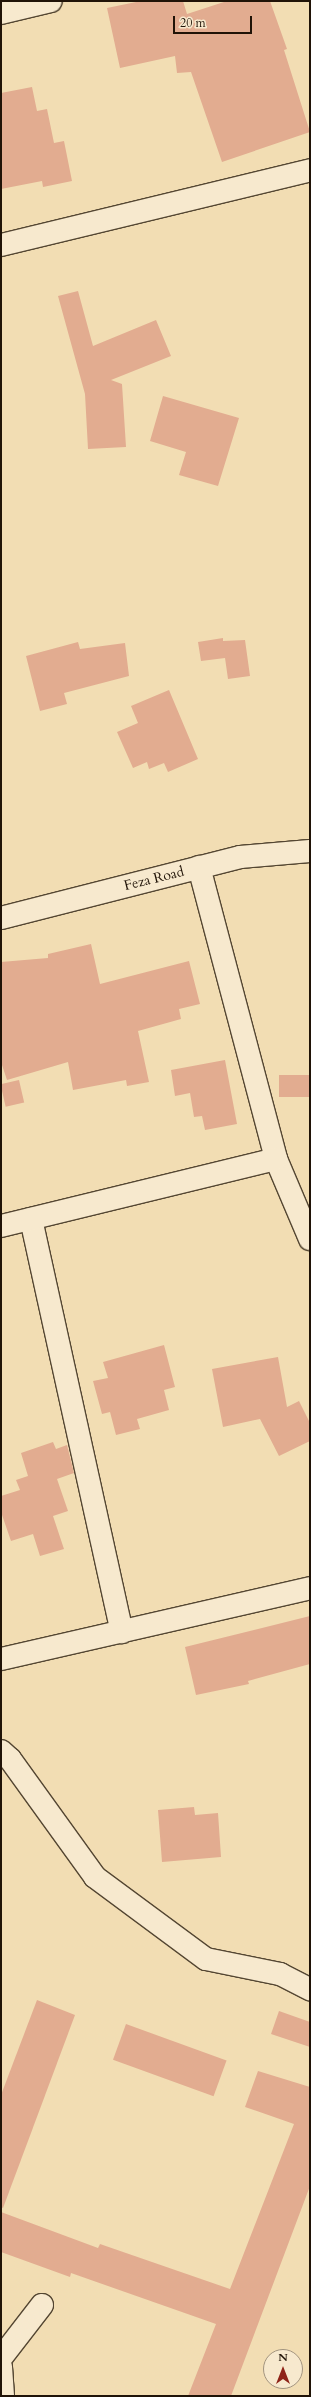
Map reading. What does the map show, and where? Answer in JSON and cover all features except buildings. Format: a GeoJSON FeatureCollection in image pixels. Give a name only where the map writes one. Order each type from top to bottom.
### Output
{"type":"FeatureCollection","features":[{"type":"Feature","properties":{"kind":"street"},"geometry":{"type":"LineString","coordinates":[[1,13],[51,1]]}},
{"type":"Feature","properties":{"kind":"street"},"geometry":{"type":"LineString","coordinates":[[1,245],[310,170]]}},
{"type":"Feature","properties":{"kind":"street","name":"Feza Road"},"geometry":{"type":"LineString","coordinates":[[1,918],[240,857],[310,851]]}},
{"type":"Feature","properties":{"kind":"street"},"geometry":{"type":"LineString","coordinates":[[199,867],[276,1159],[310,1239]]}},
{"type":"Feature","properties":{"kind":"street"},"geometry":{"type":"LineString","coordinates":[[1,1226],[276,1159]]}},
{"type":"Feature","properties":{"kind":"street"},"geometry":{"type":"LineString","coordinates":[[31,1219],[122,1632]]}},
{"type":"Feature","properties":{"kind":"street"},"geometry":{"type":"LineString","coordinates":[[1,1659],[310,1588]]}},
{"type":"Feature","properties":{"kind":"street"},"geometry":{"type":"LineString","coordinates":[[1,1751],[10,1760],[95,1877],[206,1959],[280,1974],[310,1989]]}},
{"type":"Feature","properties":{"kind":"street"},"geometry":{"type":"LineString","coordinates":[[1,2358],[42,2305]]}},
{"type":"Feature","properties":{"kind":"street"},"geometry":{"type":"LineString","coordinates":[[1,2367],[3,2396]]}}]}
